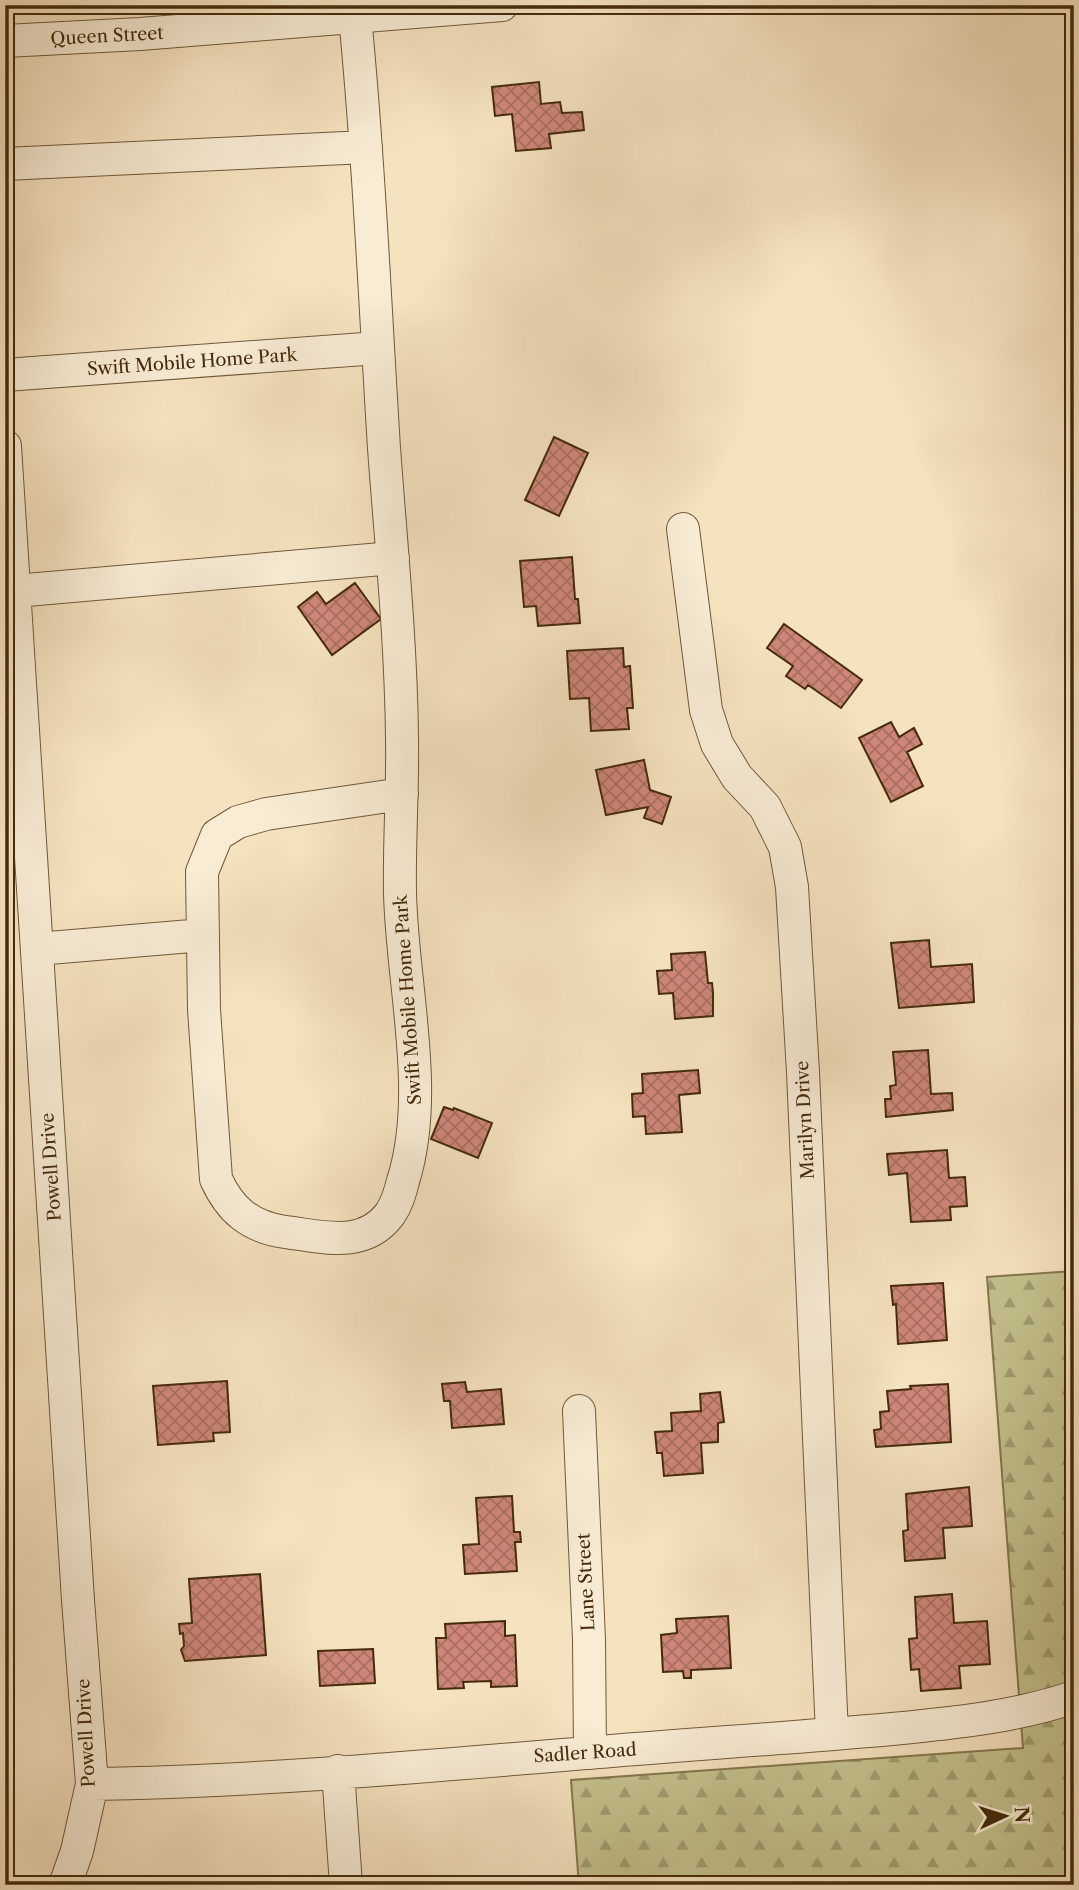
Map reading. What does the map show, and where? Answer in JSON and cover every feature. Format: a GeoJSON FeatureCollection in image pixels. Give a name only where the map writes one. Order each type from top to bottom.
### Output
{"type":"FeatureCollection","features":[{"type":"Feature","properties":{"kind":"street","name":"Queen Street"},"geometry":{"type":"LineString","coordinates":[[5,41],[140,34],[500,5]]}},
{"type":"Feature","properties":{"kind":"street","name":"Swift Mobile Home Park"},"geometry":{"type":"LineString","coordinates":[[355,18],[393,558],[402,738],[402,794],[400,896],[415,1117],[409,1162],[397,1200],[388,1217],[366,1233],[341,1240],[273,1230],[234,1210],[216,1179],[204,1010],[202,872],[217,835],[238,822],[266,814],[402,794]]}},
{"type":"Feature","properties":{"kind":"street"},"geometry":{"type":"LineString","coordinates":[[5,164],[366,147]]}},
{"type":"Feature","properties":{"kind":"street","name":"Swift Mobile Home Park"},"geometry":{"type":"LineString","coordinates":[[5,376],[378,348]]}},
{"type":"Feature","properties":{"kind":"street","name":"Powell Drive"},"geometry":{"type":"LineString","coordinates":[[5,446],[15,591],[15,761],[37,948],[92,1784],[77,1851],[65,1885]]}},
{"type":"Feature","properties":{"kind":"street","name":"Marilyn Drive"},"geometry":{"type":"LineString","coordinates":[[683,530],[706,710],[717,744],[737,777],[765,807],[785,847],[792,887],[803,1072],[832,1734]]}},
{"type":"Feature","properties":{"kind":"street"},"geometry":{"type":"LineString","coordinates":[[15,591],[393,558]]}},
{"type":"Feature","properties":{"kind":"street"},"geometry":{"type":"LineString","coordinates":[[37,948],[203,935]]}},
{"type":"Feature","properties":{"kind":"street","name":"Lane Street"},"geometry":{"type":"LineString","coordinates":[[579,1410],[589,1640],[590,1753]]}},
{"type":"Feature","properties":{"kind":"street","name":"Sadler Road"},"geometry":{"type":"LineString","coordinates":[[92,1784],[338,1771],[832,1734],[1005,1716],[1074,1697]]}},
{"type":"Feature","properties":{"kind":"street"},"geometry":{"type":"LineString","coordinates":[[338,1771],[346,1885]]}},
{"type":"Feature","properties":{"kind":"green space"},"geometry":{"type":"Polygon","coordinates":[[[1074,1271],[1074,1885],[579,1885],[571,1780],[1023,1748],[987,1277],[1074,1271]]]}},
{"type":"Feature","properties":{"kind":"building"},"geometry":{"type":"Polygon","coordinates":[[[539,82],[541,104],[560,102],[562,113],[582,112],[584,130],[549,134],[551,148],[516,151],[512,114],[495,116],[492,87],[539,82]]]}},
{"type":"Feature","properties":{"kind":"building"},"geometry":{"type":"Polygon","coordinates":[[[554,437],[588,453],[559,516],[525,500],[554,437]]]}},
{"type":"Feature","properties":{"kind":"building"},"geometry":{"type":"Polygon","coordinates":[[[572,557],[580,623],[538,626],[536,606],[524,607],[520,561],[572,557]]]}},
{"type":"Feature","properties":{"kind":"building"},"geometry":{"type":"Polygon","coordinates":[[[355,583],[381,619],[332,655],[298,607],[317,592],[326,604],[355,583]]]}},
{"type":"Feature","properties":{"kind":"building"},"geometry":{"type":"Polygon","coordinates":[[[784,624],[862,680],[841,708],[808,685],[805,689],[786,676],[793,666],[767,648],[784,624]]]}},
{"type":"Feature","properties":{"kind":"building"},"geometry":{"type":"Polygon","coordinates":[[[623,648],[624,667],[630,666],[633,708],[627,708],[629,729],[591,731],[589,698],[570,699],[567,651],[623,648]]]}},
{"type":"Feature","properties":{"kind":"building"},"geometry":{"type":"Polygon","coordinates":[[[891,722],[899,737],[914,728],[922,744],[907,752],[923,786],[891,802],[859,738],[891,722]]]}},
{"type":"Feature","properties":{"kind":"building"},"geometry":{"type":"Polygon","coordinates":[[[644,760],[650,790],[671,797],[662,824],[644,818],[648,807],[606,815],[596,770],[644,760]]]}},
{"type":"Feature","properties":{"kind":"building"},"geometry":{"type":"Polygon","coordinates":[[[929,940],[931,967],[972,964],[974,1002],[899,1008],[891,943],[929,940]]]}},
{"type":"Feature","properties":{"kind":"building"},"geometry":{"type":"Polygon","coordinates":[[[705,952],[708,983],[712,983],[713,1016],[675,1019],[673,993],[659,994],[657,971],[672,970],[671,954],[705,952]]]}},
{"type":"Feature","properties":{"kind":"building"},"geometry":{"type":"Polygon","coordinates":[[[928,1050],[931,1094],[952,1093],[953,1110],[886,1117],[885,1099],[891,1099],[890,1086],[896,1085],[893,1052],[928,1050]]]}},
{"type":"Feature","properties":{"kind":"building"},"geometry":{"type":"Polygon","coordinates":[[[698,1070],[700,1093],[679,1095],[682,1132],[646,1134],[645,1116],[633,1117],[632,1094],[643,1093],[642,1074],[698,1070]]]}},
{"type":"Feature","properties":{"kind":"building"},"geometry":{"type":"Polygon","coordinates":[[[444,1107],[454,1108],[492,1123],[478,1158],[431,1139],[444,1107]]]}},
{"type":"Feature","properties":{"kind":"building"},"geometry":{"type":"Polygon","coordinates":[[[947,1150],[949,1178],[965,1177],[967,1206],[950,1207],[951,1220],[911,1222],[907,1173],[889,1175],[887,1154],[947,1150]]]}},
{"type":"Feature","properties":{"kind":"building"},"geometry":{"type":"Polygon","coordinates":[[[943,1283],[947,1340],[898,1344],[896,1304],[893,1305],[891,1286],[943,1283]]]}},
{"type":"Feature","properties":{"kind":"building"},"geometry":{"type":"Polygon","coordinates":[[[227,1381],[230,1432],[213,1433],[214,1441],[158,1445],[153,1386],[227,1381]]]}},
{"type":"Feature","properties":{"kind":"building"},"geometry":{"type":"Polygon","coordinates":[[[465,1382],[467,1392],[501,1389],[504,1424],[452,1428],[450,1401],[444,1401],[442,1384],[465,1382]]]}},
{"type":"Feature","properties":{"kind":"building"},"geometry":{"type":"Polygon","coordinates":[[[948,1384],[951,1442],[876,1447],[874,1430],[881,1429],[880,1412],[889,1411],[887,1391],[911,1389],[910,1386],[948,1384]]]}},
{"type":"Feature","properties":{"kind":"building"},"geometry":{"type":"Polygon","coordinates":[[[720,1392],[724,1422],[718,1423],[718,1442],[701,1443],[703,1473],[664,1476],[662,1453],[657,1453],[655,1432],[672,1431],[671,1413],[701,1411],[700,1394],[720,1392]]]}},
{"type":"Feature","properties":{"kind":"building"},"geometry":{"type":"Polygon","coordinates":[[[969,1487],[972,1526],[943,1528],[945,1558],[905,1561],[903,1531],[908,1530],[906,1494],[969,1487]]]}},
{"type":"Feature","properties":{"kind":"building"},"geometry":{"type":"Polygon","coordinates":[[[512,1496],[514,1532],[520,1532],[521,1542],[515,1542],[517,1571],[465,1574],[463,1545],[479,1544],[476,1498],[512,1496]]]}},
{"type":"Feature","properties":{"kind":"building"},"geometry":{"type":"Polygon","coordinates":[[[260,1574],[266,1655],[185,1661],[181,1650],[184,1646],[183,1633],[180,1634],[179,1624],[192,1623],[189,1579],[260,1574]]]}},
{"type":"Feature","properties":{"kind":"building"},"geometry":{"type":"Polygon","coordinates":[[[952,1594],[954,1623],[987,1621],[990,1664],[959,1666],[961,1688],[921,1691],[919,1669],[911,1670],[909,1639],[917,1638],[915,1597],[952,1594]]]}},
{"type":"Feature","properties":{"kind":"building"},"geometry":{"type":"Polygon","coordinates":[[[728,1616],[731,1668],[691,1670],[691,1678],[684,1678],[683,1671],[663,1672],[661,1635],[677,1633],[676,1619],[728,1616]]]}},
{"type":"Feature","properties":{"kind":"building"},"geometry":{"type":"Polygon","coordinates":[[[505,1621],[505,1636],[515,1635],[517,1686],[491,1687],[491,1681],[463,1682],[464,1688],[438,1689],[436,1638],[446,1638],[445,1624],[505,1621]]]}},
{"type":"Feature","properties":{"kind":"building"},"geometry":{"type":"Polygon","coordinates":[[[373,1649],[375,1683],[320,1686],[318,1651],[373,1649]]]}}]}
